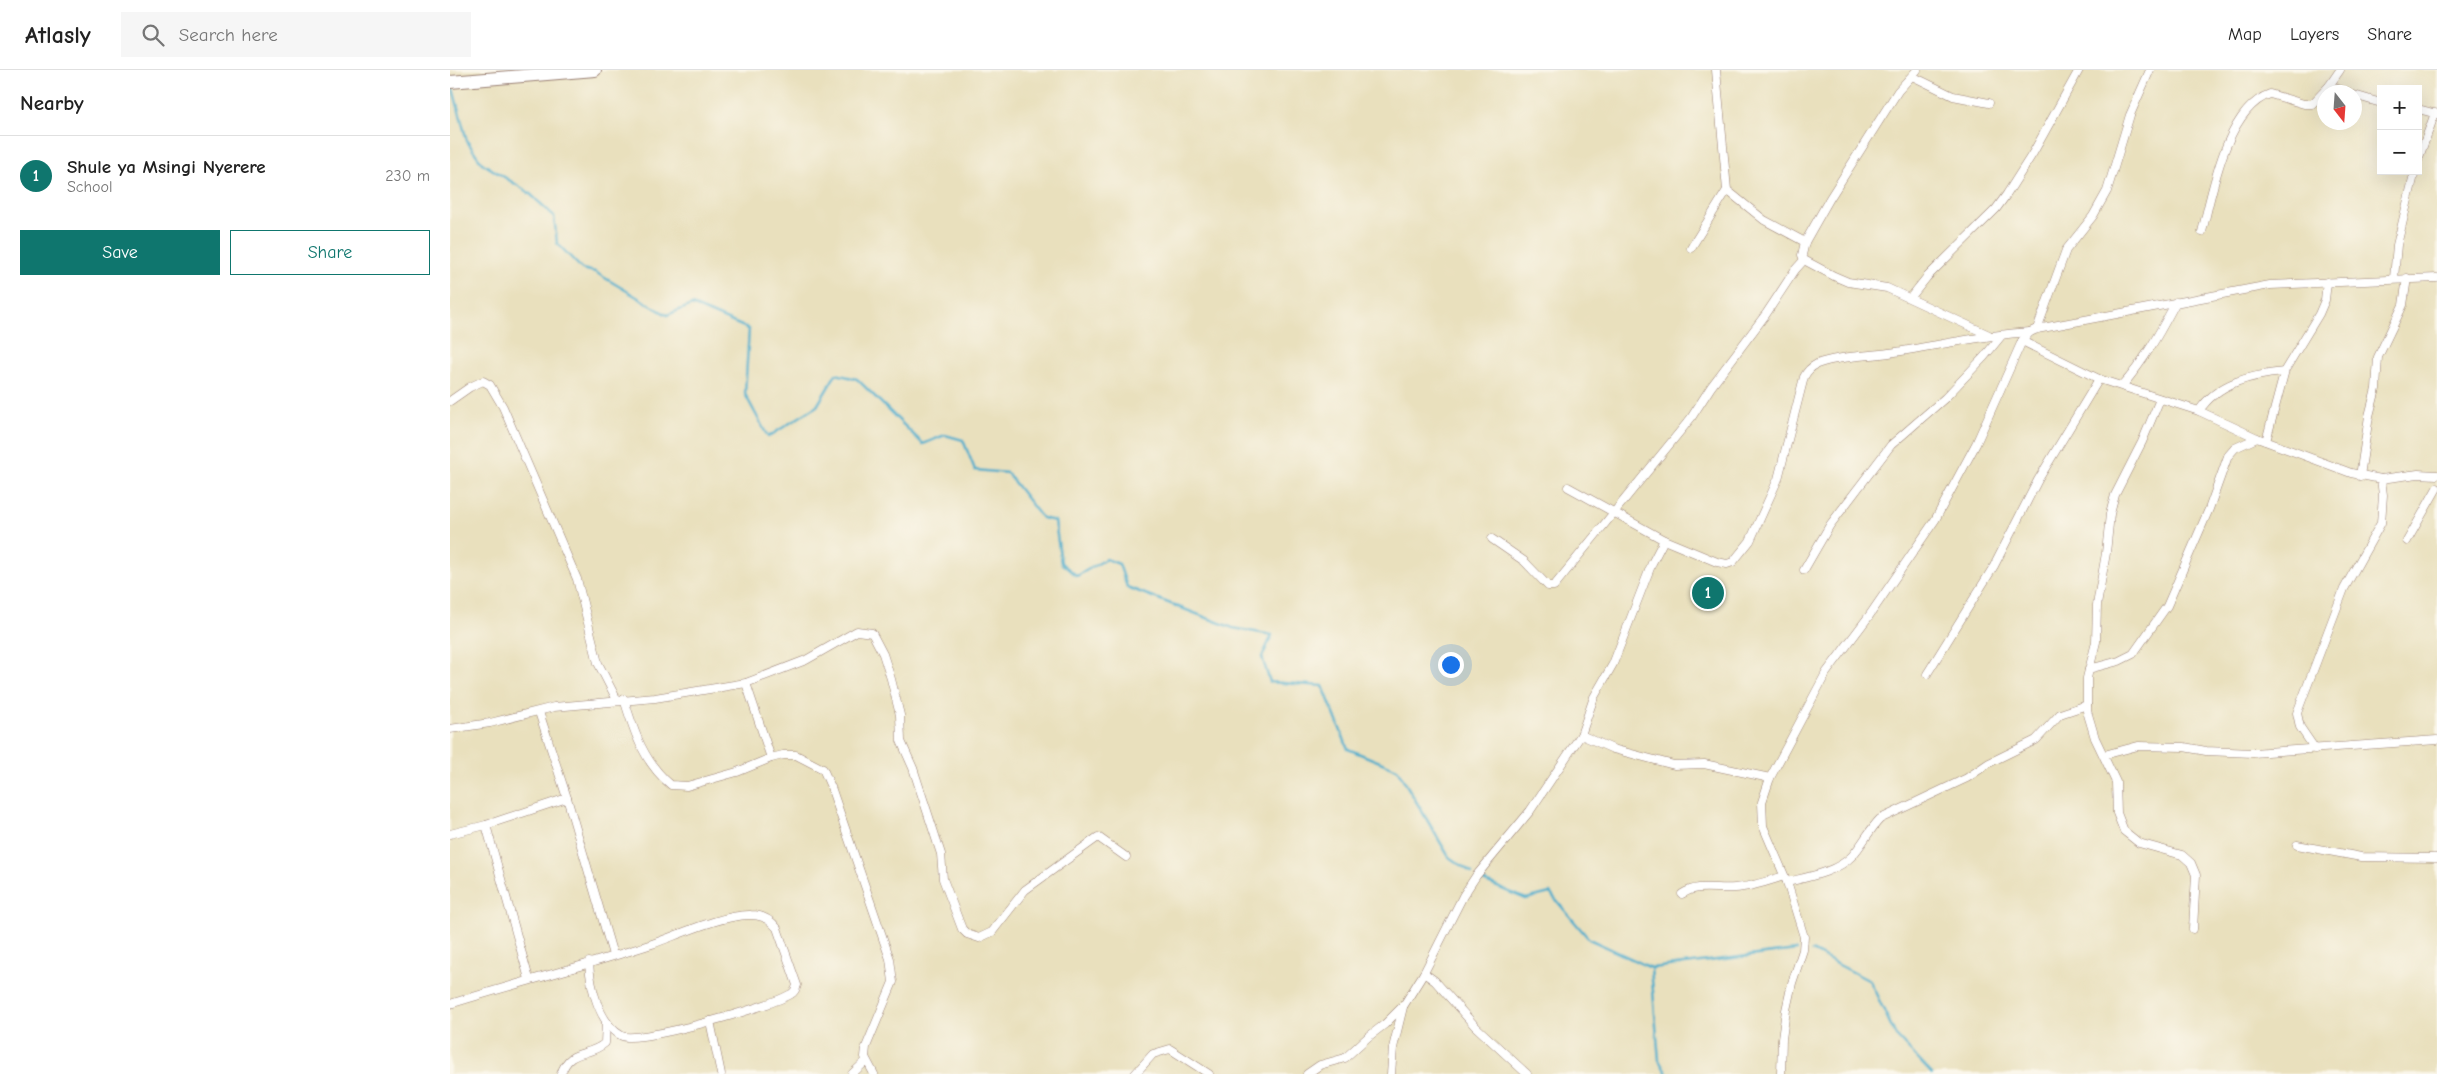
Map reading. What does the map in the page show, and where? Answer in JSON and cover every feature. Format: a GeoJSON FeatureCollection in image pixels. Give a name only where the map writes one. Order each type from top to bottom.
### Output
{"type":"FeatureCollection","features":[{"type":"Feature","properties":{"kind":"highway"},"geometry":{"type":"LineString","coordinates":[[456,81],[595,70]]}},
{"type":"Feature","properties":{"kind":"street"},"geometry":{"type":"LineString","coordinates":[[1691,248],[1727,190],[1716,70]]}},
{"type":"Feature","properties":{"kind":"street"},"geometry":{"type":"LineString","coordinates":[[1911,297],[1927,277],[2001,202],[2033,153],[2079,70]]}},
{"type":"Feature","properties":{"kind":"street"},"geometry":{"type":"LineString","coordinates":[[1781,1074],[1781,1052],[1786,1010],[1792,983],[1803,950],[1804,937],[1786,879],[1763,826],[1762,802],[1770,778],[1826,674],[1869,616],[1935,520],[1976,444],[2022,341],[2033,330],[2066,250],[2093,216],[2107,191],[2130,115],[2150,70]]}},
{"type":"Feature","properties":{"kind":"street"},"geometry":{"type":"LineString","coordinates":[[2331,85],[2340,70]]}},
{"type":"Feature","properties":{"kind":"street"},"geometry":{"type":"LineString","coordinates":[[1989,103],[1953,96],[1914,73],[1898,91],[1830,198],[1804,242],[1802,255],[1804,260],[1848,282],[1864,286],[1876,285],[1911,297],[1989,335]]}},
{"type":"Feature","properties":{"kind":"street"},"geometry":{"type":"LineString","coordinates":[[2202,232],[2222,155],[2230,137],[2252,106],[2258,100],[2270,94],[2308,104],[2317,97]]}},
{"type":"Feature","properties":{"kind":"street"},"geometry":{"type":"LineString","coordinates":[[2362,97],[2377,102]]}},
{"type":"Feature","properties":{"kind":"street"},"geometry":{"type":"LineString","coordinates":[[2422,110],[2436,114],[2422,150]]}},
{"type":"Feature","properties":{"kind":"street"},"geometry":{"type":"LineString","coordinates":[[2394,278],[2397,245],[2414,175]]}},
{"type":"Feature","properties":{"kind":"street"},"geometry":{"type":"LineString","coordinates":[[1727,190],[1764,220],[1804,242]]}},
{"type":"Feature","properties":{"kind":"street"},"geometry":{"type":"LineString","coordinates":[[1492,539],[1524,561],[1546,585],[1551,587],[1582,555],[1691,418],[1711,387],[1804,260]]}},
{"type":"Feature","properties":{"kind":"street"},"geometry":{"type":"LineString","coordinates":[[1568,488],[1664,540],[1717,562],[1727,564],[1733,562],[1750,541],[1778,479],[1804,377],[1810,368],[1818,363],[1914,349],[1989,335],[2033,330],[2270,285],[2394,278],[2437,278]]}},
{"type":"Feature","properties":{"kind":"street"},"geometry":{"type":"LineString","coordinates":[[2360,476],[2369,416],[2376,389],[2378,357],[2403,305],[2407,278]]}},
{"type":"Feature","properties":{"kind":"street"},"geometry":{"type":"LineString","coordinates":[[2266,441],[2284,372],[2319,314],[2325,300],[2327,282]]}},
{"type":"Feature","properties":{"kind":"street"},"geometry":{"type":"LineString","coordinates":[[2122,386],[2152,346],[2176,302]]}},
{"type":"Feature","properties":{"kind":"street"},"geometry":{"type":"LineString","coordinates":[[1804,570],[1830,525],[1891,445],[1945,398],[1984,357],[2002,334]]}},
{"type":"Feature","properties":{"kind":"street"},"geometry":{"type":"LineString","coordinates":[[2022,341],[2099,380],[2199,411],[2257,438],[2360,476],[2381,479],[2418,474],[2437,475]]}},
{"type":"Feature","properties":{"kind":"street"},"geometry":{"type":"LineString","coordinates":[[2199,411],[2216,392],[2233,383],[2254,376],[2284,372]]}},
{"type":"Feature","properties":{"kind":"street"},"geometry":{"type":"LineString","coordinates":[[1927,674],[1994,566],[2038,480],[2099,380]]}},
{"type":"Feature","properties":{"kind":"street"},"geometry":{"type":"LineString","coordinates":[[450,401],[470,387],[483,381],[490,385],[503,407],[576,578],[598,663],[621,700],[646,757],[658,773],[671,785],[688,786],[738,772],[770,758],[796,755],[823,769],[831,787],[890,959],[893,982],[866,1046],[866,1061],[874,1074]]}},
{"type":"Feature","properties":{"kind":"street"},"geometry":{"type":"LineString","coordinates":[[2160,398],[2142,442],[2115,496],[2110,514],[2106,553],[2096,610],[2096,642],[2086,690],[2087,704],[2095,738],[2116,782],[2117,813],[2124,832],[2139,843],[2182,856],[2191,863],[2196,875],[2193,929]]}},
{"type":"Feature","properties":{"kind":"street"},"geometry":{"type":"LineString","coordinates":[[2089,669],[2119,661],[2133,654],[2160,618],[2176,588],[2228,456],[2235,448],[2257,438]]}},
{"type":"Feature","properties":{"kind":"street"},"geometry":{"type":"LineString","coordinates":[[2315,749],[2300,727],[2296,713],[2344,590],[2381,523],[2383,495],[2381,479]]}},
{"type":"Feature","properties":{"kind":"street"},"geometry":{"type":"LineString","coordinates":[[2406,541],[2437,488]]}},
{"type":"Feature","properties":{"kind":"street"},"geometry":{"type":"LineString","coordinates":[[1307,1074],[1320,1065],[1345,1058],[1404,1005],[1424,973],[1463,896],[1476,876],[1530,811],[1581,735],[1594,697],[1613,664],[1652,563],[1664,540]]}},
{"type":"Feature","properties":{"kind":"street"},"geometry":{"type":"LineString","coordinates":[[450,729],[554,708],[664,697],[746,683],[806,660],[857,631],[872,633],[883,654],[891,679],[900,715],[901,741],[913,768],[942,854],[943,879],[962,928],[967,934],[979,938],[992,932],[1025,890],[1098,837],[1126,857]]}},
{"type":"Feature","properties":{"kind":"street"},"geometry":{"type":"LineString","coordinates":[[746,683],[770,758]]}},
{"type":"Feature","properties":{"kind":"street"},"geometry":{"type":"LineString","coordinates":[[1682,894],[1692,888],[1735,888],[1755,885],[1828,870],[1844,863],[1880,819],[1966,778],[1989,763],[2036,740],[2060,714],[2087,704]]}},
{"type":"Feature","properties":{"kind":"street"},"geometry":{"type":"LineString","coordinates":[[539,712],[567,798],[613,955]]}},
{"type":"Feature","properties":{"kind":"street"},"geometry":{"type":"LineString","coordinates":[[1581,735],[1613,749],[1674,765],[1704,764],[1770,778]]}},
{"type":"Feature","properties":{"kind":"street"},"geometry":{"type":"LineString","coordinates":[[2104,755],[2138,746],[2184,747],[2206,751],[2253,753],[2377,742],[2437,740]]}},
{"type":"Feature","properties":{"kind":"street"},"geometry":{"type":"LineString","coordinates":[[450,834],[486,825],[567,798]]}},
{"type":"Feature","properties":{"kind":"street"},"geometry":{"type":"LineString","coordinates":[[486,825],[529,979]]}},
{"type":"Feature","properties":{"kind":"street"},"geometry":{"type":"LineString","coordinates":[[2297,846],[2361,857],[2437,858]]}},
{"type":"Feature","properties":{"kind":"street"},"geometry":{"type":"LineString","coordinates":[[450,1004],[529,979],[749,915],[771,920],[777,928],[797,985],[794,992],[710,1021],[672,1032],[628,1038],[621,1035],[606,1021],[598,1006],[589,962]]}},
{"type":"Feature","properties":{"kind":"street"},"geometry":{"type":"LineString","coordinates":[[1424,973],[1435,981],[1475,1026],[1521,1066],[1527,1074]]}},
{"type":"Feature","properties":{"kind":"street"},"geometry":{"type":"LineString","coordinates":[[1391,1074],[1393,1048],[1404,1005]]}},
{"type":"Feature","properties":{"kind":"street"},"geometry":{"type":"LineString","coordinates":[[561,1074],[570,1058],[580,1052],[599,1048],[605,1043],[606,1021]]}},
{"type":"Feature","properties":{"kind":"street"},"geometry":{"type":"LineString","coordinates":[[710,1021],[721,1074]]}},
{"type":"Feature","properties":{"kind":"street"},"geometry":{"type":"LineString","coordinates":[[1136,1074],[1153,1054],[1170,1049],[1209,1074]]}},
{"type":"Feature","properties":{"kind":"street"},"geometry":{"type":"LineString","coordinates":[[852,1074],[866,1061]]}},
{"type":"Feature","properties":{"kind":"waterway"},"geometry":{"type":"LineString","coordinates":[[452,85],[467,141],[482,163],[528,192],[554,216],[557,243],[582,269],[595,272],[667,315],[692,305],[749,329],[745,394],[768,437],[817,406],[836,374],[857,379],[923,444],[945,435],[963,440],[975,470],[1007,473],[1042,518],[1055,521],[1061,563],[1077,576],[1106,559],[1119,564],[1127,587],[1233,628],[1272,635],[1262,657],[1270,682],[1323,686],[1348,749],[1397,769],[1449,857],[1472,873]]}},
{"type":"Feature","properties":{"kind":"waterway"},"geometry":{"type":"LineString","coordinates":[[1483,881],[1526,899],[1550,893],[1589,939],[1651,968],[1659,1060],[1667,1074]]}},
{"type":"Feature","properties":{"kind":"waterway"},"geometry":{"type":"LineString","coordinates":[[1652,968],[1797,950]]}},
{"type":"Feature","properties":{"kind":"waterway"},"geometry":{"type":"LineString","coordinates":[[1812,951],[1870,981],[1896,1036],[1932,1074]]}},
{"type":"Feature","properties":{"kind":"place","name":"Shule ya Msingi Nyerere"},"geometry":{"type":"Point","coordinates":[1708,593]}}]}
